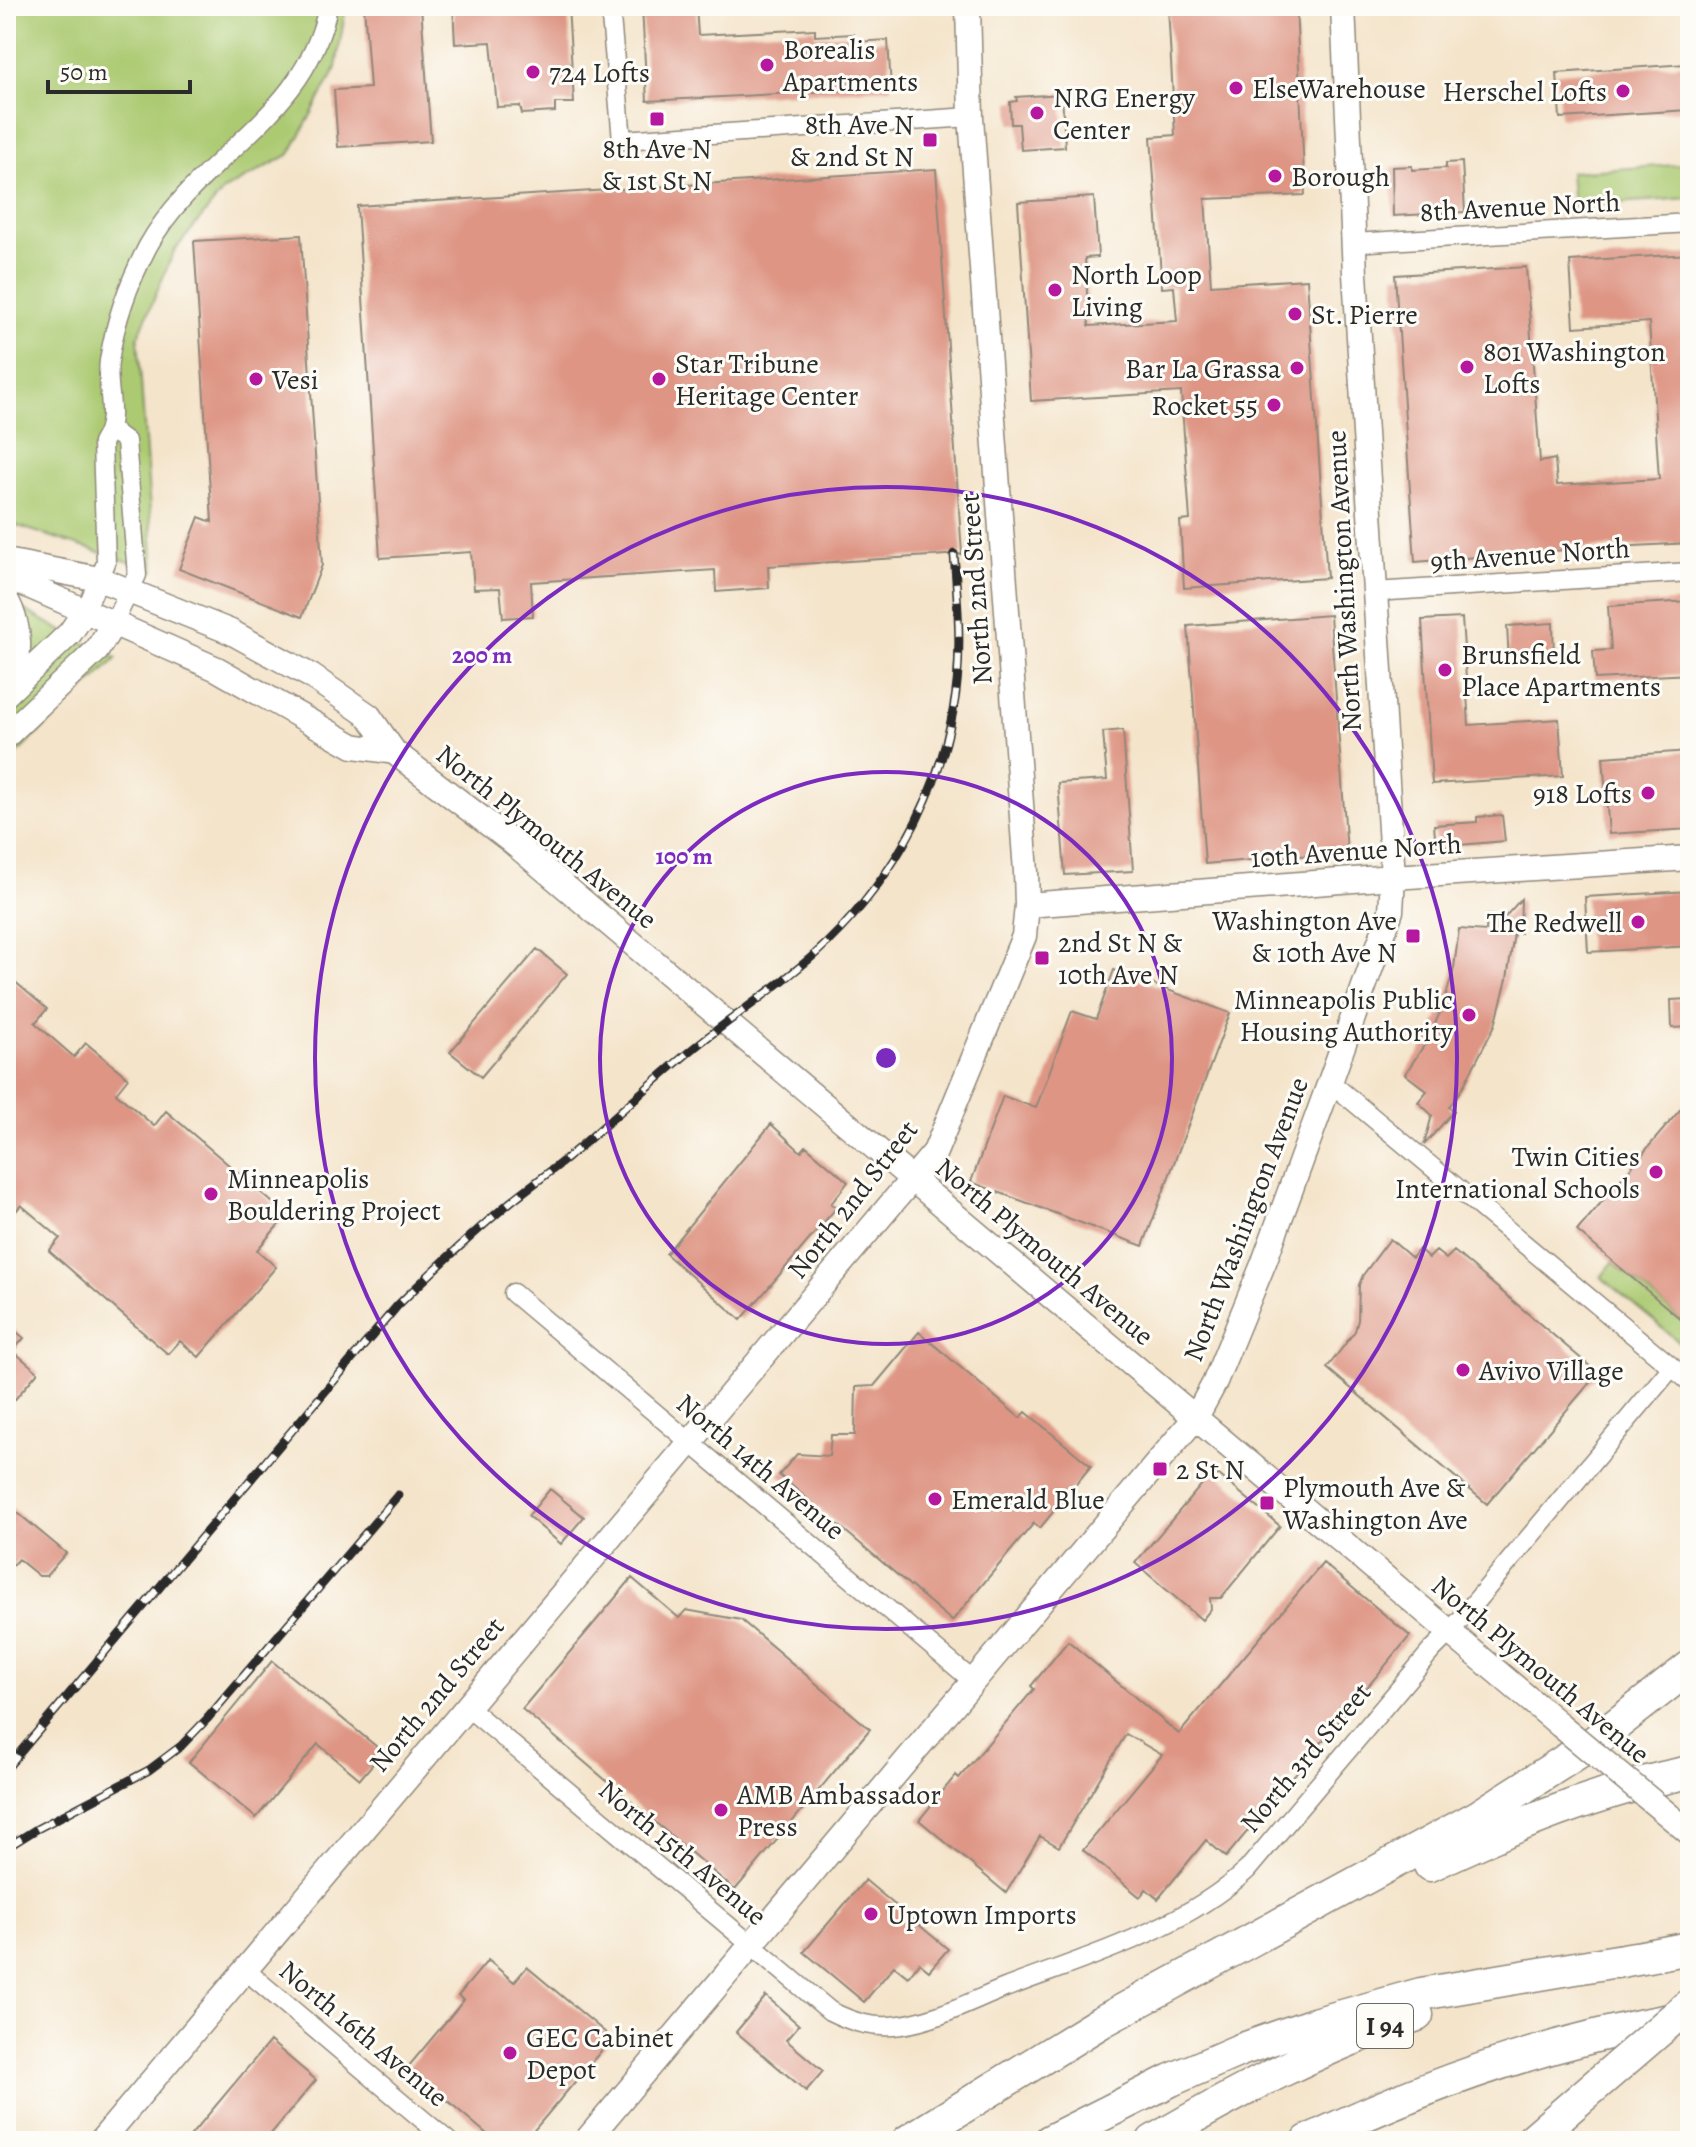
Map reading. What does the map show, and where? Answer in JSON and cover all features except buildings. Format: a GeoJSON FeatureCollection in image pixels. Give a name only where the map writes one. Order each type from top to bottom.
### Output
{"type":"FeatureCollection","features":[{"type":"Feature","properties":{"kind":"highway"},"geometry":{"type":"LineString","coordinates":[[908,2141],[1050,2052],[1479,1816],[1594,1742],[1690,1667]]}},
{"type":"Feature","properties":{"kind":"highway"},"geometry":{"type":"LineString","coordinates":[[1050,2052],[1375,1890],[1490,1838],[1589,1800],[1659,1778],[1690,1772]]}},
{"type":"Feature","properties":{"kind":"highway","name":"I 94"},"geometry":{"type":"LineString","coordinates":[[1153,2141],[1276,2074],[1404,2019],[1479,1995],[1690,1948]]}},
{"type":"Feature","properties":{"kind":"highway"},"geometry":{"type":"LineString","coordinates":[[1050,2141],[1171,2080],[1240,2050],[1314,2024],[1421,1994],[1635,1958]]}},
{"type":"Feature","properties":{"kind":"highway"},"geometry":{"type":"LineString","coordinates":[[1531,2141],[1690,2004]]}},
{"type":"Feature","properties":{"kind":"highway"},"geometry":{"type":"LineString","coordinates":[[1308,2141],[1381,2108],[1523,2057],[1558,2046],[1690,2017]]}},
{"type":"Feature","properties":{"kind":"main road","name":"North 2nd Street"},"geometry":{"type":"LineString","coordinates":[[101,2141],[935,1152],[1024,936],[1027,905],[971,117],[968,6]]}},
{"type":"Feature","properties":{"kind":"main road","name":"North Washington Avenue"},"geometry":{"type":"LineString","coordinates":[[586,2141],[1196,1417],[1214,1384],[1264,1262],[1391,911],[1393,877],[1353,243],[1343,6]]}},
{"type":"Feature","properties":{"kind":"main road","name":"North Plymouth Avenue"},"geometry":{"type":"LineString","coordinates":[[6,561],[99,579],[231,632],[311,676],[369,716],[394,752],[511,841],[1690,1833]]}},
{"type":"Feature","properties":{"kind":"main road","name":"North Plymouth Avenue"},"geometry":{"type":"LineString","coordinates":[[6,576],[217,669],[353,746],[394,752]]}},
{"type":"Feature","properties":{"kind":"main road"},"geometry":{"type":"LineString","coordinates":[[6,599],[19,631],[19,664],[8,692]]}},
{"type":"Feature","properties":{"kind":"main road"},"geometry":{"type":"LineString","coordinates":[[8,692],[70,633],[85,611]]}},
{"type":"Feature","properties":{"kind":"main road"},"geometry":{"type":"LineString","coordinates":[[6,736],[97,650],[113,624]]}},
{"type":"Feature","properties":{"kind":"main road","name":"10th Avenue North"},"geometry":{"type":"LineString","coordinates":[[1027,905],[1690,858]]}},
{"type":"Feature","properties":{"kind":"street"},"geometry":{"type":"LineString","coordinates":[[85,611],[106,563],[102,443],[111,430],[108,365],[123,301],[148,246],[198,182],[273,112],[294,83],[316,44],[328,6]]}},
{"type":"Feature","properties":{"kind":"street"},"geometry":{"type":"LineString","coordinates":[[610,6],[622,140],[971,117]]}},
{"type":"Feature","properties":{"kind":"street","name":"8th Avenue North"},"geometry":{"type":"LineString","coordinates":[[1353,243],[1690,223]]}},
{"type":"Feature","properties":{"kind":"street"},"geometry":{"type":"LineString","coordinates":[[111,430],[126,441],[137,575],[113,624]]}},
{"type":"Feature","properties":{"kind":"street","name":"9th Avenue North"},"geometry":{"type":"LineString","coordinates":[[1374,592],[1690,572]]}},
{"type":"Feature","properties":{"kind":"street"},"geometry":{"type":"LineString","coordinates":[[1330,1082],[1690,1382]]}},
{"type":"Feature","properties":{"kind":"street","name":"North 14th Avenue"},"geometry":{"type":"LineString","coordinates":[[513,1293],[973,1681]]}},
{"type":"Feature","properties":{"kind":"street","name":"North 3rd Street"},"geometry":{"type":"LineString","coordinates":[[872,2027],[898,2026],[927,2019],[1141,1936],[1211,1898],[1247,1870],[1672,1367]]}},
{"type":"Feature","properties":{"kind":"street","name":"North 15th Avenue"},"geometry":{"type":"LineString","coordinates":[[466,1706],[830,2011],[852,2022],[872,2027]]}},
{"type":"Feature","properties":{"kind":"street","name":"North 16th Avenue"},"geometry":{"type":"LineString","coordinates":[[244,1969],[448,2141]]}},
{"type":"Feature","properties":{"kind":"green space"},"geometry":{"type":"Polygon","coordinates":[[[6,6],[346,6],[336,68],[290,154],[224,190],[174,251],[138,337],[154,570],[6,522],[6,6]]]}},
{"type":"Feature","properties":{"kind":"green space"},"geometry":{"type":"Polygon","coordinates":[[[1690,164],[1690,198],[1573,206],[1570,172],[1690,164]]]}},
{"type":"Feature","properties":{"kind":"green space"},"geometry":{"type":"Polygon","coordinates":[[[6,600],[117,658],[6,764],[6,600]]]}},
{"type":"Feature","properties":{"kind":"green space"},"geometry":{"type":"Polygon","coordinates":[[[1613,1262],[1690,1327],[1690,1351],[1601,1277],[1613,1262]]]}},
{"type":"Feature","properties":{"kind":"railway"},"geometry":{"type":"LineString","coordinates":[[6,1769],[398,1305],[455,1250],[666,1071],[815,954],[864,903],[904,844],[920,813],[945,746],[958,672],[954,554]]}},
{"type":"Feature","properties":{"kind":"railway"},"geometry":{"type":"LineString","coordinates":[[6,1848],[149,1770],[181,1746],[398,1495]]}},
{"type":"Feature","properties":{"kind":"place","name":"Borealis Apartments"},"geometry":{"type":"Point","coordinates":[767,65]}},
{"type":"Feature","properties":{"kind":"place","name":"724 Lofts"},"geometry":{"type":"Point","coordinates":[533,72]}},
{"type":"Feature","properties":{"kind":"place","name":"ElseWarehouse"},"geometry":{"type":"Point","coordinates":[1236,88]}},
{"type":"Feature","properties":{"kind":"place","name":"Herschel Lofts"},"geometry":{"type":"Point","coordinates":[1623,91]}},
{"type":"Feature","properties":{"kind":"place","name":"NRG Energy Center"},"geometry":{"type":"Point","coordinates":[1037,113]}},
{"type":"Feature","properties":{"kind":"place","name":"8th Ave N & 1st St N"},"geometry":{"type":"Point","coordinates":[657,119]}},
{"type":"Feature","properties":{"kind":"place","name":"8th Ave N & 2nd St N"},"geometry":{"type":"Point","coordinates":[930,140]}},
{"type":"Feature","properties":{"kind":"place","name":"Borough"},"geometry":{"type":"Point","coordinates":[1275,176]}},
{"type":"Feature","properties":{"kind":"place","name":"North Loop Living"},"geometry":{"type":"Point","coordinates":[1055,290]}},
{"type":"Feature","properties":{"kind":"place","name":"St. Pierre"},"geometry":{"type":"Point","coordinates":[1295,314]}},
{"type":"Feature","properties":{"kind":"place","name":"801 Washington Lofts"},"geometry":{"type":"Point","coordinates":[1467,367]}},
{"type":"Feature","properties":{"kind":"place","name":"Bar La Grassa"},"geometry":{"type":"Point","coordinates":[1297,368]}},
{"type":"Feature","properties":{"kind":"place","name":"Vesi"},"geometry":{"type":"Point","coordinates":[256,379]}},
{"type":"Feature","properties":{"kind":"place","name":"Star Tribune Heritage Center"},"geometry":{"type":"Point","coordinates":[659,379]}},
{"type":"Feature","properties":{"kind":"place","name":"Rocket 55"},"geometry":{"type":"Point","coordinates":[1274,405]}},
{"type":"Feature","properties":{"kind":"place","name":"Brunsfield Place Apartments"},"geometry":{"type":"Point","coordinates":[1445,670]}},
{"type":"Feature","properties":{"kind":"place","name":"918 Lofts"},"geometry":{"type":"Point","coordinates":[1648,793]}},
{"type":"Feature","properties":{"kind":"place","name":"The Redwell"},"geometry":{"type":"Point","coordinates":[1638,922]}},
{"type":"Feature","properties":{"kind":"place","name":"Washington Ave & 10th Ave N"},"geometry":{"type":"Point","coordinates":[1413,936]}},
{"type":"Feature","properties":{"kind":"place","name":"2nd St N & 10th Ave N"},"geometry":{"type":"Point","coordinates":[1042,958]}},
{"type":"Feature","properties":{"kind":"place","name":"Minneapolis Public Housing Authority"},"geometry":{"type":"Point","coordinates":[1469,1015]}},
{"type":"Feature","properties":{"kind":"place","name":"Twin Cities International Schools"},"geometry":{"type":"Point","coordinates":[1656,1172]}},
{"type":"Feature","properties":{"kind":"place","name":"Minneapolis Bouldering Project"},"geometry":{"type":"Point","coordinates":[211,1194]}},
{"type":"Feature","properties":{"kind":"place","name":"Avivo Village"},"geometry":{"type":"Point","coordinates":[1463,1370]}},
{"type":"Feature","properties":{"kind":"place","name":"2 St N"},"geometry":{"type":"Point","coordinates":[1160,1469]}},
{"type":"Feature","properties":{"kind":"place","name":"Emerald Blue"},"geometry":{"type":"Point","coordinates":[935,1499]}},
{"type":"Feature","properties":{"kind":"place","name":"Plymouth Ave & Washington Ave"},"geometry":{"type":"Point","coordinates":[1267,1503]}},
{"type":"Feature","properties":{"kind":"place","name":"AMB Ambassador Press"},"geometry":{"type":"Point","coordinates":[721,1810]}},
{"type":"Feature","properties":{"kind":"place","name":"Uptown Imports"},"geometry":{"type":"Point","coordinates":[871,1914]}},
{"type":"Feature","properties":{"kind":"place","name":"GEC Cabinet Depot"},"geometry":{"type":"Point","coordinates":[510,2053]}}]}
